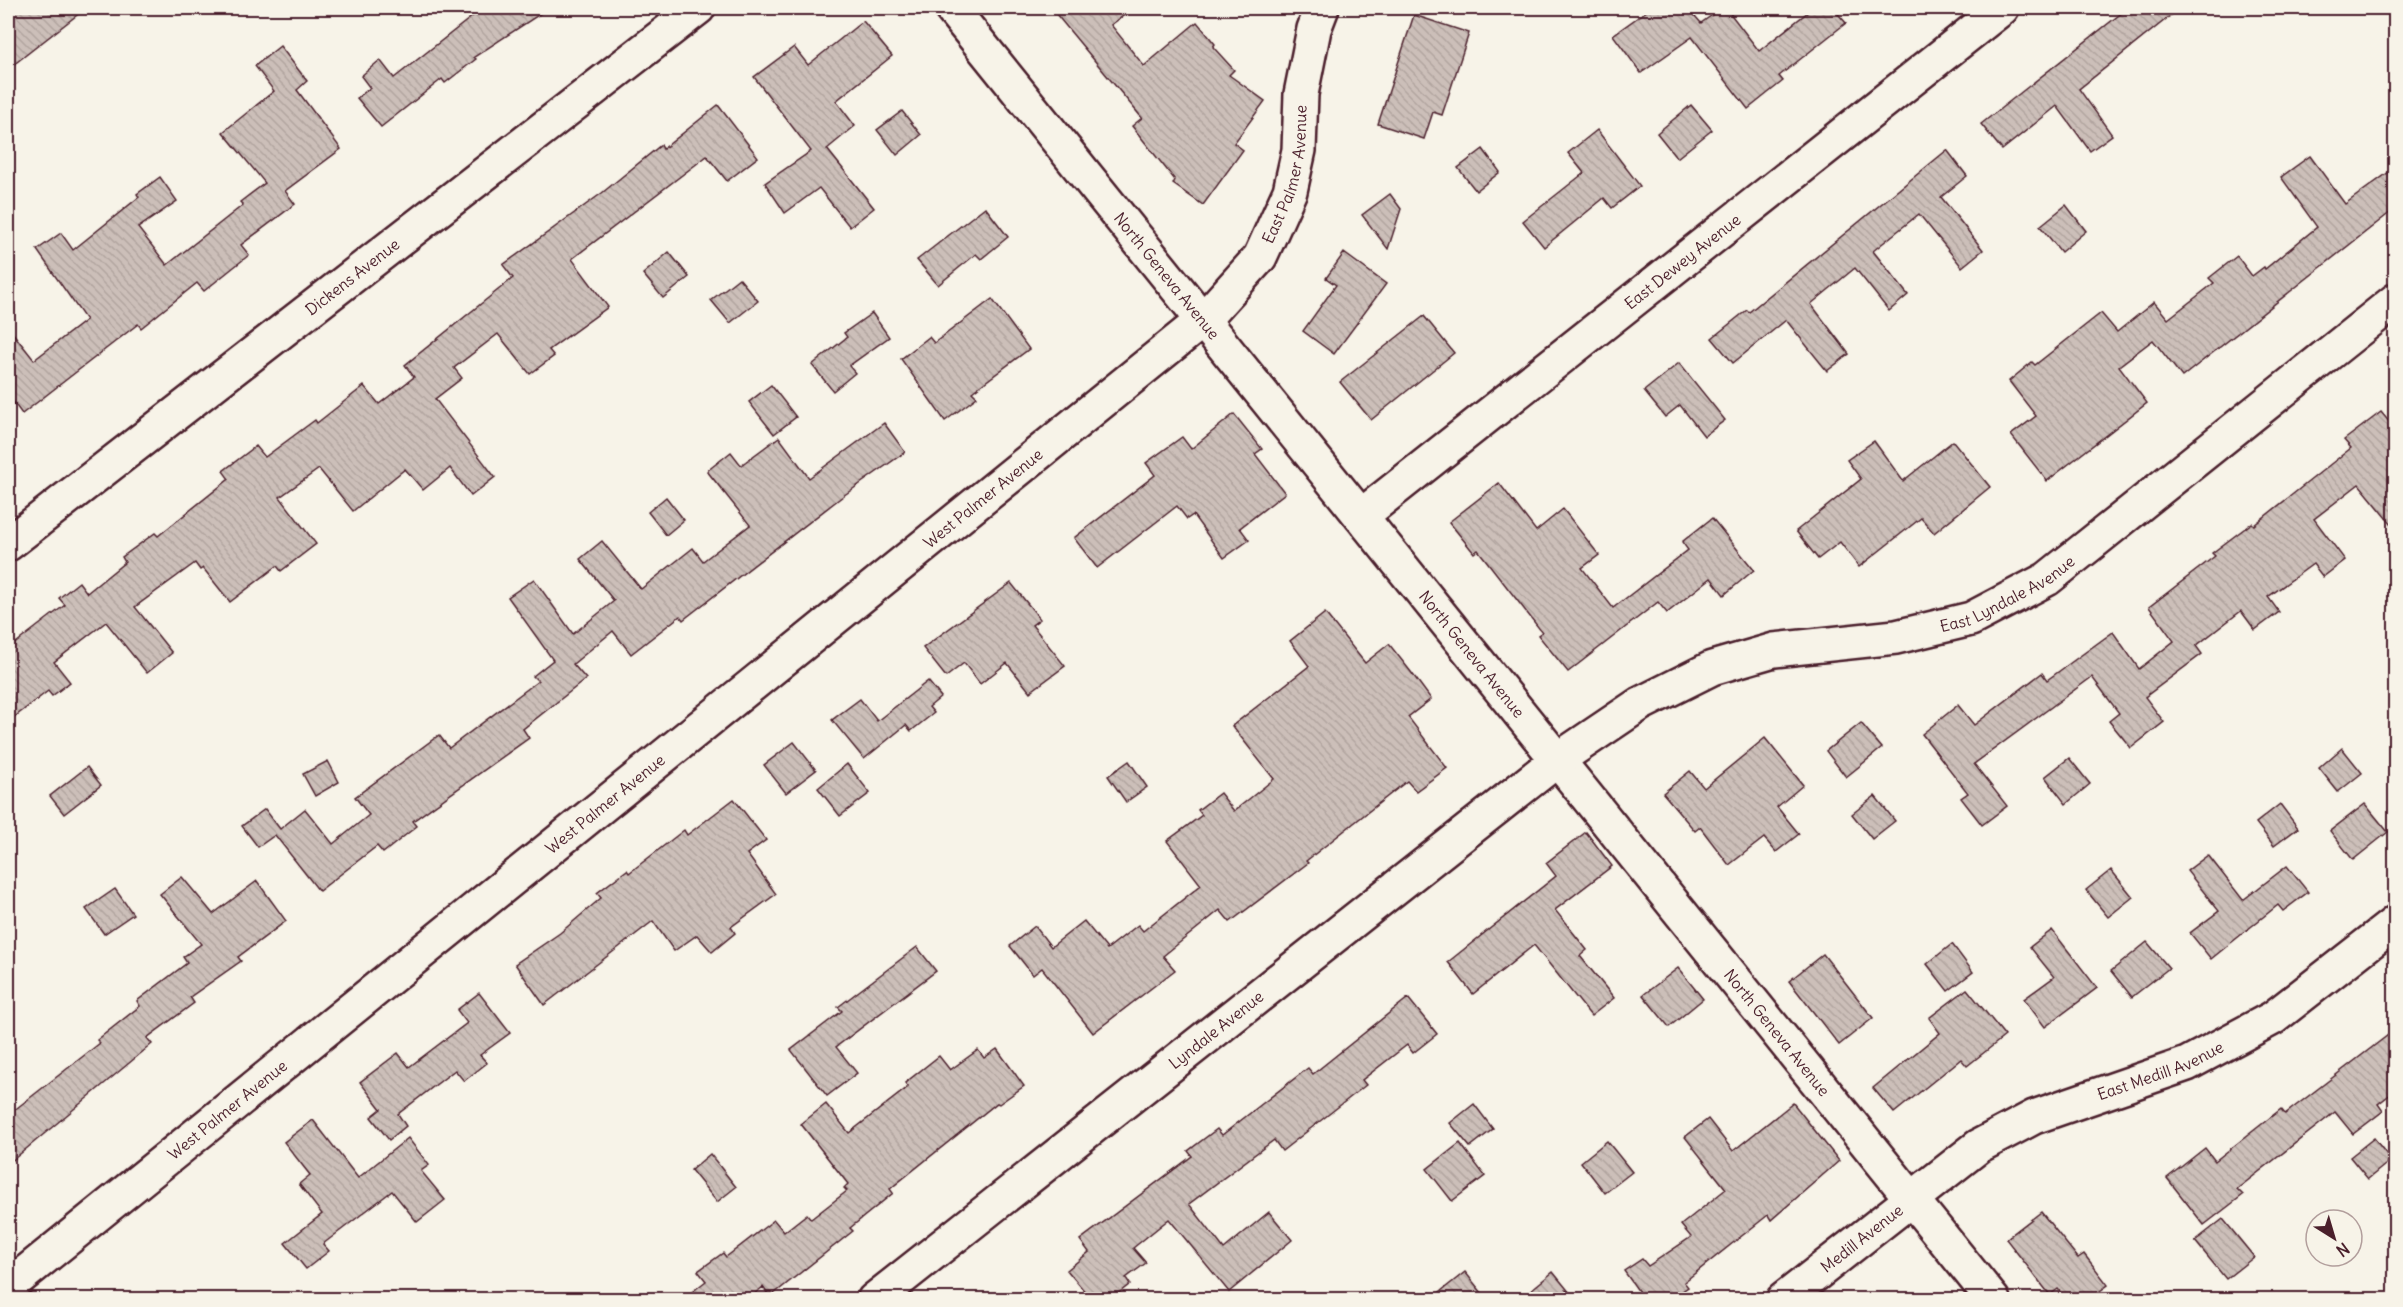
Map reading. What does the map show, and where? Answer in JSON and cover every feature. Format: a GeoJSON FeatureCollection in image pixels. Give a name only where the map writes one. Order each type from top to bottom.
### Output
{"type":"FeatureCollection","features":[{"type":"Feature","properties":{"kind":"street","name":"Dickens Avenue"},"geometry":{"type":"LineString","coordinates":[[8,544],[698,8]]}},
{"type":"Feature","properties":{"kind":"street","name":"North Geneva Avenue"},"geometry":{"type":"LineString","coordinates":[[951,8],[1993,1299]]}},
{"type":"Feature","properties":{"kind":"street","name":"East Palmer Avenue"},"geometry":{"type":"LineString","coordinates":[[1203,320],[1260,257],[1290,191],[1299,150],[1301,94],[1314,29],[1322,8]]}},
{"type":"Feature","properties":{"kind":"street","name":"East Dewey Avenue"},"geometry":{"type":"LineString","coordinates":[[1361,516],[2002,8]]}},
{"type":"Feature","properties":{"kind":"street","name":"East Lyndale Avenue"},"geometry":{"type":"LineString","coordinates":[[1557,760],[1640,704],[1712,668],[1774,650],[1896,637],[1971,619],[2047,579],[2396,300]]}},
{"type":"Feature","properties":{"kind":"street","name":"West Palmer Avenue"},"geometry":{"type":"LineString","coordinates":[[8,1287],[1203,320]]}},
{"type":"Feature","properties":{"kind":"street","name":"Lyndale Avenue"},"geometry":{"type":"LineString","coordinates":[[874,1299],[1557,760]]}},
{"type":"Feature","properties":{"kind":"street","name":"East Medill Avenue"},"geometry":{"type":"LineString","coordinates":[[1911,1198],[1979,1146],[2034,1117],[2187,1065],[2273,1018],[2396,922]]}},
{"type":"Feature","properties":{"kind":"street","name":"Medill Avenue"},"geometry":{"type":"LineString","coordinates":[[1783,1299],[1911,1198]]}},
{"type":"Feature","properties":{"kind":"building"},"geometry":{"type":"Polygon","coordinates":[[[8,8],[86,8],[8,69],[8,8]]]}},
{"type":"Feature","properties":{"kind":"building"},"geometry":{"type":"Polygon","coordinates":[[[483,8],[549,8],[474,57],[476,59],[445,83],[442,79],[381,127],[357,98],[370,88],[361,76],[380,60],[394,78],[483,8]]]}},
{"type":"Feature","properties":{"kind":"building"},"geometry":{"type":"Polygon","coordinates":[[[1051,8],[1134,8],[1111,25],[1144,66],[1197,22],[1215,44],[1213,47],[1234,70],[1229,75],[1265,101],[1234,143],[1243,150],[1203,205],[1173,184],[1175,180],[1132,126],[1142,118],[1051,8]]]}},
{"type":"Feature","properties":{"kind":"building"},"geometry":{"type":"Polygon","coordinates":[[[1651,8],[1688,8],[1701,23],[1722,8],[1726,8],[1759,51],[1813,8],[1833,8],[1846,23],[1779,76],[1783,81],[1748,109],[1692,37],[1641,73],[1613,35],[1651,8]]]}},
{"type":"Feature","properties":{"kind":"building"},"geometry":{"type":"Polygon","coordinates":[[[2128,8],[2180,8],[2079,89],[2112,135],[2090,151],[2057,106],[2002,150],[1981,124],[2128,8]]]}},
{"type":"Feature","properties":{"kind":"building"},"geometry":{"type":"Polygon","coordinates":[[[1414,15],[1469,33],[1442,115],[1433,112],[1424,139],[1378,124],[1414,15]]]}},
{"type":"Feature","properties":{"kind":"building"},"geometry":{"type":"Polygon","coordinates":[[[863,21],[892,56],[836,101],[855,126],[827,149],[874,208],[850,227],[819,188],[785,213],[765,183],[811,151],[754,77],[794,47],[808,65],[863,21]]]}},
{"type":"Feature","properties":{"kind":"building"},"geometry":{"type":"Polygon","coordinates":[[[280,46],[307,81],[297,90],[341,149],[285,191],[295,204],[241,245],[249,255],[204,291],[197,283],[141,328],[138,324],[22,414],[8,395],[8,327],[34,360],[86,320],[37,250],[61,233],[73,250],[139,197],[137,194],[160,177],[177,201],[138,228],[167,265],[243,205],[240,202],[265,183],[223,132],[274,91],[255,66],[280,46]]]}},
{"type":"Feature","properties":{"kind":"building"},"geometry":{"type":"Polygon","coordinates":[[[718,105],[758,157],[727,181],[707,156],[572,259],[608,307],[549,350],[554,356],[530,374],[498,334],[454,368],[462,378],[435,399],[495,477],[471,496],[450,468],[423,490],[405,469],[353,511],[319,469],[280,497],[316,544],[281,571],[277,566],[230,602],[203,568],[200,570],[195,563],[135,607],[172,653],[147,673],[106,622],[54,662],[70,682],[52,696],[48,691],[8,722],[8,649],[65,605],[59,598],[79,582],[87,593],[125,562],[122,557],[155,533],[158,536],[229,479],[223,471],[256,446],[265,457],[315,420],[317,423],[364,386],[379,404],[414,377],[405,365],[513,278],[503,265],[602,193],[661,145],[663,149],[718,105]]]}},
{"type":"Feature","properties":{"kind":"building"},"geometry":{"type":"Polygon","coordinates":[[[1691,105],[1712,130],[1677,158],[1657,133],[1691,105]]]}},
{"type":"Feature","properties":{"kind":"building"},"geometry":{"type":"Polygon","coordinates":[[[902,111],[921,135],[897,155],[877,130],[902,111]]]}},
{"type":"Feature","properties":{"kind":"building"},"geometry":{"type":"Polygon","coordinates":[[[1597,130],[1640,186],[1612,208],[1604,198],[1544,247],[1523,221],[1584,173],[1568,153],[1597,130]]]}},
{"type":"Feature","properties":{"kind":"building"},"geometry":{"type":"Polygon","coordinates":[[[1483,149],[1500,172],[1476,191],[1458,168],[1483,149]]]}},
{"type":"Feature","properties":{"kind":"building"},"geometry":{"type":"Polygon","coordinates":[[[1947,150],[1967,176],[1941,197],[1983,250],[1962,267],[1919,214],[1873,251],[1908,295],[1889,311],[1855,268],[1811,304],[1849,354],[1827,371],[1786,320],[1733,363],[1712,338],[1747,310],[1749,312],[1947,150]]]}},
{"type":"Feature","properties":{"kind":"building"},"geometry":{"type":"Polygon","coordinates":[[[2310,156],[2345,204],[2396,167],[2396,208],[2182,377],[2153,340],[2119,366],[2147,403],[2047,481],[2011,435],[2036,416],[2009,381],[2032,362],[2035,365],[2101,313],[2117,332],[2154,302],[2168,319],[2214,283],[2209,278],[2237,256],[2252,276],[2264,267],[2265,269],[2317,227],[2281,177],[2310,156]]]}},
{"type":"Feature","properties":{"kind":"building"},"geometry":{"type":"Polygon","coordinates":[[[1390,194],[1401,209],[1388,249],[1362,215],[1390,194]]]}},
{"type":"Feature","properties":{"kind":"building"},"geometry":{"type":"Polygon","coordinates":[[[2066,205],[2086,231],[2061,252],[2040,226],[2066,205]]]}},
{"type":"Feature","properties":{"kind":"building"},"geometry":{"type":"Polygon","coordinates":[[[985,207],[1008,237],[981,259],[976,254],[938,285],[917,260],[985,207]]]}},
{"type":"Feature","properties":{"kind":"building"},"geometry":{"type":"Polygon","coordinates":[[[669,252],[689,277],[663,298],[643,274],[669,252]]]}},
{"type":"Feature","properties":{"kind":"building"},"geometry":{"type":"Polygon","coordinates":[[[1344,253],[1386,284],[1334,354],[1303,331],[1336,285],[1326,278],[1344,253]]]}},
{"type":"Feature","properties":{"kind":"building"},"geometry":{"type":"Polygon","coordinates":[[[739,278],[758,301],[730,323],[711,300],[739,278]]]}},
{"type":"Feature","properties":{"kind":"building"},"geometry":{"type":"Polygon","coordinates":[[[992,299],[1029,349],[972,392],[977,397],[945,421],[901,359],[929,337],[934,343],[992,299]]]}},
{"type":"Feature","properties":{"kind":"building"},"geometry":{"type":"Polygon","coordinates":[[[872,313],[889,337],[849,366],[855,373],[833,391],[812,365],[847,337],[844,333],[872,313]]]}},
{"type":"Feature","properties":{"kind":"building"},"geometry":{"type":"Polygon","coordinates":[[[1424,316],[1454,353],[1371,420],[1340,382],[1424,316]]]}},
{"type":"Feature","properties":{"kind":"building"},"geometry":{"type":"Polygon","coordinates":[[[1679,363],[1725,420],[1704,436],[1680,405],[1665,417],[1644,391],[1679,363]]]}},
{"type":"Feature","properties":{"kind":"building"},"geometry":{"type":"Polygon","coordinates":[[[771,385],[796,417],[774,434],[749,402],[771,385]]]}},
{"type":"Feature","properties":{"kind":"building"},"geometry":{"type":"Polygon","coordinates":[[[2381,412],[2396,430],[2396,529],[2359,484],[2314,519],[2345,560],[2323,577],[2313,564],[2268,597],[2279,612],[2255,630],[2241,611],[2196,646],[2202,654],[2145,697],[2164,722],[2131,748],[2109,721],[2119,713],[2092,677],[1974,764],[2007,806],[1982,825],[1961,798],[1968,793],[1922,734],[1958,705],[1974,725],[2042,673],[2047,680],[2113,632],[2139,669],[2174,641],[2149,607],[2215,556],[2212,553],[2252,523],[2254,525],[2351,448],[2344,440],[2381,412]]]}},
{"type":"Feature","properties":{"kind":"building"},"geometry":{"type":"Polygon","coordinates":[[[1234,414],[1262,449],[1255,454],[1285,493],[1240,528],[1249,540],[1224,558],[1193,515],[1187,519],[1177,506],[1097,568],[1074,538],[1155,475],[1146,463],[1182,437],[1191,449],[1234,414]]]}},
{"type":"Feature","properties":{"kind":"building"},"geometry":{"type":"Polygon","coordinates":[[[884,423],[905,452],[843,496],[683,620],[680,616],[631,654],[613,631],[573,664],[586,679],[523,729],[529,738],[413,821],[417,826],[383,853],[377,846],[319,891],[275,835],[258,847],[242,826],[265,809],[280,829],[305,809],[333,844],[369,815],[355,797],[439,735],[449,748],[538,681],[533,676],[553,660],[508,597],[534,579],[573,634],[614,601],[580,559],[602,541],[641,589],[693,548],[703,561],[750,525],[707,471],[731,452],[741,465],[779,437],[809,478],[884,423]]]}},
{"type":"Feature","properties":{"kind":"building"},"geometry":{"type":"Polygon","coordinates":[[[1874,441],[1903,481],[1953,441],[1990,487],[1934,533],[1921,518],[1859,567],[1840,542],[1818,559],[1796,531],[1861,479],[1847,460],[1874,441]]]}},
{"type":"Feature","properties":{"kind":"building"},"geometry":{"type":"Polygon","coordinates":[[[1499,483],[1536,531],[1563,509],[1599,555],[1582,568],[1613,608],[1688,550],[1682,542],[1712,518],[1754,570],[1724,595],[1711,578],[1667,613],[1658,602],[1568,672],[1538,635],[1542,632],[1478,550],[1474,553],[1449,522],[1499,483]]]}},
{"type":"Feature","properties":{"kind":"building"},"geometry":{"type":"Polygon","coordinates":[[[666,497],[684,520],[666,535],[648,512],[666,497]]]}},
{"type":"Feature","properties":{"kind":"building"},"geometry":{"type":"Polygon","coordinates":[[[1011,583],[1040,619],[1032,625],[1065,666],[1030,692],[1007,663],[980,684],[964,663],[946,677],[923,648],[1011,583]]]}},
{"type":"Feature","properties":{"kind":"building"},"geometry":{"type":"Polygon","coordinates":[[[1325,613],[1365,663],[1389,644],[1431,699],[1408,717],[1447,768],[1416,791],[1407,781],[1306,861],[1308,863],[1230,922],[1220,910],[1163,956],[1175,970],[1093,1033],[1042,968],[1033,975],[1010,946],[1035,926],[1051,947],[1084,921],[1107,949],[1138,925],[1143,931],[1201,885],[1167,841],[1202,815],[1198,810],[1220,793],[1234,811],[1274,779],[1232,726],[1309,666],[1290,641],[1325,613]]]}},
{"type":"Feature","properties":{"kind":"building"},"geometry":{"type":"Polygon","coordinates":[[[928,681],[941,697],[929,707],[934,713],[911,731],[906,725],[864,759],[832,720],[860,699],[877,721],[928,681]]]}},
{"type":"Feature","properties":{"kind":"building"},"geometry":{"type":"Polygon","coordinates":[[[1861,723],[1882,748],[1846,777],[1826,751],[1861,723]]]}},
{"type":"Feature","properties":{"kind":"building"},"geometry":{"type":"Polygon","coordinates":[[[1765,738],[1803,785],[1777,807],[1799,834],[1776,852],[1764,838],[1729,865],[1700,827],[1695,831],[1663,793],[1690,771],[1704,788],[1765,738]]]}},
{"type":"Feature","properties":{"kind":"building"},"geometry":{"type":"Polygon","coordinates":[[[794,742],[816,770],[786,793],[764,765],[794,742]]]}},
{"type":"Feature","properties":{"kind":"building"},"geometry":{"type":"Polygon","coordinates":[[[2342,748],[2362,773],[2338,792],[2319,768],[2342,748]]]}},
{"type":"Feature","properties":{"kind":"building"},"geometry":{"type":"Polygon","coordinates":[[[2069,758],[2090,784],[2066,804],[2045,777],[2069,758]]]}},
{"type":"Feature","properties":{"kind":"building"},"geometry":{"type":"Polygon","coordinates":[[[328,761],[339,782],[315,796],[303,774],[328,761]]]}},
{"type":"Feature","properties":{"kind":"building"},"geometry":{"type":"Polygon","coordinates":[[[1129,761],[1147,787],[1126,802],[1108,776],[1129,761]]]}},
{"type":"Feature","properties":{"kind":"building"},"geometry":{"type":"Polygon","coordinates":[[[847,764],[870,793],[840,816],[818,788],[847,764]]]}},
{"type":"Feature","properties":{"kind":"building"},"geometry":{"type":"Polygon","coordinates":[[[87,767],[101,785],[64,814],[50,796],[87,767]]]}},
{"type":"Feature","properties":{"kind":"building"},"geometry":{"type":"Polygon","coordinates":[[[1875,796],[1895,821],[1872,839],[1852,814],[1875,796]]]}},
{"type":"Feature","properties":{"kind":"building"},"geometry":{"type":"Polygon","coordinates":[[[734,799],[766,840],[747,854],[776,894],[731,927],[735,933],[712,952],[697,935],[674,951],[653,921],[544,1005],[515,964],[560,933],[601,898],[597,893],[627,870],[629,873],[684,830],[687,835],[734,799]]]}},
{"type":"Feature","properties":{"kind":"building"},"geometry":{"type":"Polygon","coordinates":[[[2280,804],[2298,828],[2274,846],[2256,823],[2280,804]]]}},
{"type":"Feature","properties":{"kind":"building"},"geometry":{"type":"Polygon","coordinates":[[[2365,804],[2388,832],[2353,860],[2330,831],[2365,804]]]}},
{"type":"Feature","properties":{"kind":"building"},"geometry":{"type":"Polygon","coordinates":[[[1586,832],[1612,866],[1555,910],[1587,950],[1580,956],[1614,998],[1591,1016],[1534,945],[1473,994],[1448,962],[1556,876],[1546,863],[1586,832]]]}},
{"type":"Feature","properties":{"kind":"building"},"geometry":{"type":"Polygon","coordinates":[[[2208,855],[2243,900],[2287,866],[2308,892],[2283,911],[2278,905],[2211,959],[2190,933],[2219,911],[2187,871],[2208,855]]]}},
{"type":"Feature","properties":{"kind":"building"},"geometry":{"type":"Polygon","coordinates":[[[2111,870],[2133,897],[2108,917],[2086,890],[2111,870]]]}},
{"type":"Feature","properties":{"kind":"building"},"geometry":{"type":"Polygon","coordinates":[[[182,877],[213,914],[257,881],[286,921],[238,957],[241,961],[190,997],[194,1003],[147,1038],[152,1044],[8,1164],[8,1115],[100,1043],[97,1040],[140,1006],[137,1001],[187,963],[183,957],[201,944],[160,894],[182,877]]]}},
{"type":"Feature","properties":{"kind":"building"},"geometry":{"type":"Polygon","coordinates":[[[115,889],[133,914],[104,934],[86,909],[115,889]]]}},
{"type":"Feature","properties":{"kind":"building"},"geometry":{"type":"Polygon","coordinates":[[[2052,930],[2097,988],[2045,1027],[2024,999],[2054,977],[2030,947],[2052,930]]]}},
{"type":"Feature","properties":{"kind":"building"},"geometry":{"type":"Polygon","coordinates":[[[2147,942],[2169,968],[2132,997],[2111,971],[2147,942]]]}},
{"type":"Feature","properties":{"kind":"building"},"geometry":{"type":"Polygon","coordinates":[[[1952,944],[1973,972],[1948,991],[1927,964],[1952,944]]]}},
{"type":"Feature","properties":{"kind":"building"},"geometry":{"type":"Polygon","coordinates":[[[917,947],[936,971],[836,1047],[857,1073],[827,1096],[791,1050],[842,1011],[838,1007],[917,947]]]}},
{"type":"Feature","properties":{"kind":"building"},"geometry":{"type":"Polygon","coordinates":[[[1823,954],[1873,1018],[1839,1045],[1789,981],[1823,954]]]}},
{"type":"Feature","properties":{"kind":"building"},"geometry":{"type":"Polygon","coordinates":[[[1678,968],[1703,999],[1669,1027],[1643,995],[1678,968]]]}},
{"type":"Feature","properties":{"kind":"building"},"geometry":{"type":"Polygon","coordinates":[[[1967,989],[2005,1036],[1967,1066],[1961,1059],[1894,1113],[1873,1088],[1940,1033],[1929,1018],[1967,989]]]}},
{"type":"Feature","properties":{"kind":"building"},"geometry":{"type":"Polygon","coordinates":[[[479,993],[510,1033],[480,1055],[487,1063],[464,1081],[455,1070],[398,1114],[406,1126],[389,1140],[371,1117],[381,1109],[360,1082],[398,1053],[409,1067],[467,1023],[457,1010],[479,993]]]}},
{"type":"Feature","properties":{"kind":"building"},"geometry":{"type":"Polygon","coordinates":[[[1408,998],[1437,1034],[1413,1053],[1407,1045],[1362,1080],[1366,1085],[1282,1151],[1274,1140],[1189,1204],[1224,1249],[1269,1212],[1292,1240],[1229,1292],[1169,1219],[1133,1248],[1146,1263],[1126,1278],[1130,1284],[1111,1299],[1091,1299],[1067,1270],[1089,1252],[1080,1240],[1192,1156],[1188,1151],[1217,1129],[1222,1135],[1308,1068],[1313,1074],[1408,998]]]}},
{"type":"Feature","properties":{"kind":"building"},"geometry":{"type":"Polygon","coordinates":[[[2396,1029],[2396,1090],[2378,1104],[2383,1111],[2353,1134],[2335,1112],[2237,1189],[2243,1195],[2204,1225],[2167,1178],[2205,1148],[2215,1161],[2281,1109],[2285,1114],[2396,1029]]]}},
{"type":"Feature","properties":{"kind":"building"},"geometry":{"type":"Polygon","coordinates":[[[997,1049],[1024,1086],[999,1104],[997,1103],[890,1189],[893,1193],[850,1228],[853,1231],[770,1297],[763,1287],[748,1299],[683,1299],[706,1281],[698,1271],[723,1253],[726,1257],[774,1220],[784,1232],[807,1214],[811,1219],[847,1191],[844,1188],[848,1184],[801,1124],[826,1104],[849,1133],[908,1087],[905,1083],[939,1056],[950,1070],[978,1050],[984,1058],[997,1049]]]}},
{"type":"Feature","properties":{"kind":"building"},"geometry":{"type":"Polygon","coordinates":[[[1793,1103],[1839,1161],[1771,1220],[1768,1215],[1684,1282],[1688,1287],[1671,1299],[1644,1299],[1624,1271],[1642,1259],[1648,1266],[1691,1237],[1681,1225],[1726,1189],[1685,1137],[1708,1119],[1733,1151],[1793,1103]]]}},
{"type":"Feature","properties":{"kind":"building"},"geometry":{"type":"Polygon","coordinates":[[[1474,1104],[1493,1129],[1470,1147],[1450,1123],[1474,1104]]]}},
{"type":"Feature","properties":{"kind":"building"},"geometry":{"type":"Polygon","coordinates":[[[313,1120],[358,1178],[408,1138],[429,1165],[421,1171],[445,1200],[417,1222],[392,1191],[323,1244],[329,1251],[306,1269],[285,1243],[322,1214],[299,1184],[310,1175],[284,1142],[313,1120]]]}},
{"type":"Feature","properties":{"kind":"building"},"geometry":{"type":"Polygon","coordinates":[[[2374,1138],[2391,1160],[2368,1179],[2350,1157],[2374,1138]]]}},
{"type":"Feature","properties":{"kind":"building"},"geometry":{"type":"Polygon","coordinates":[[[1607,1141],[1632,1172],[1605,1193],[1581,1162],[1607,1141]]]}},
{"type":"Feature","properties":{"kind":"building"},"geometry":{"type":"Polygon","coordinates":[[[1460,1143],[1485,1176],[1452,1201],[1427,1169],[1460,1143]]]}},
{"type":"Feature","properties":{"kind":"building"},"geometry":{"type":"Polygon","coordinates":[[[710,1154],[736,1187],[717,1202],[691,1170],[710,1154]]]}},
{"type":"Feature","properties":{"kind":"building"},"geometry":{"type":"Polygon","coordinates":[[[2041,1212],[2078,1258],[2084,1254],[2108,1285],[2089,1299],[2066,1299],[2058,1289],[2050,1295],[2006,1239],[2041,1212]]]}},
{"type":"Feature","properties":{"kind":"building"},"geometry":{"type":"Polygon","coordinates":[[[2223,1219],[2254,1257],[2226,1279],[2195,1241],[2223,1219]]]}},
{"type":"Feature","properties":{"kind":"building"},"geometry":{"type":"Polygon","coordinates":[[[1465,1272],[1487,1299],[1431,1299],[1465,1272]]]}},
{"type":"Feature","properties":{"kind":"building"},"geometry":{"type":"Polygon","coordinates":[[[1553,1272],[1575,1299],[1520,1299],[1553,1272]]]}}]}
